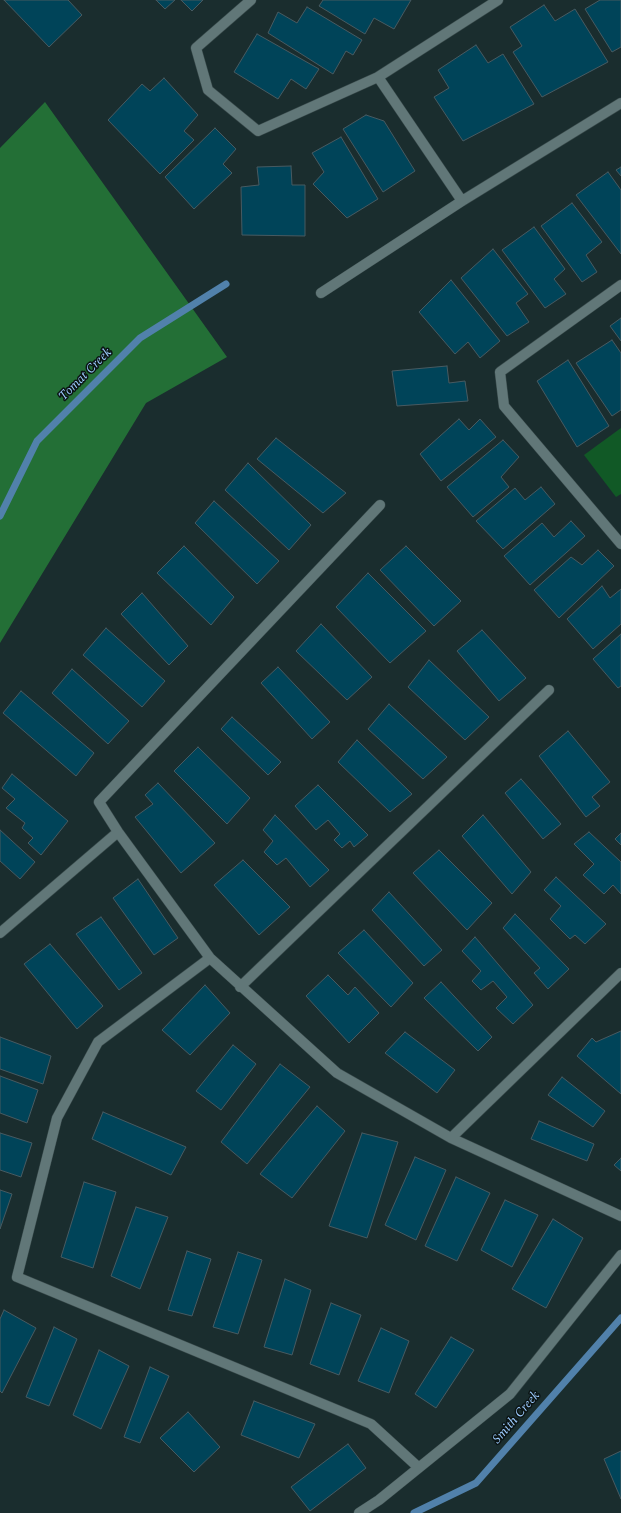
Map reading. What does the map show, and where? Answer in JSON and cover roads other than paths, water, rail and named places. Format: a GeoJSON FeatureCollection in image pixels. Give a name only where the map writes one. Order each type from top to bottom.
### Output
{"type":"FeatureCollection","features":[{"type":"Feature","properties":{"kind":"street"},"geometry":{"type":"LineString","coordinates":[[250,0],[196,48],[208,90],[258,131],[378,77],[498,0]]}},
{"type":"Feature","properties":{"kind":"street"},"geometry":{"type":"LineString","coordinates":[[378,77],[462,201]]}},
{"type":"Feature","properties":{"kind":"street"},"geometry":{"type":"LineString","coordinates":[[321,293],[462,201],[621,103]]}},
{"type":"Feature","properties":{"kind":"street"},"geometry":{"type":"LineString","coordinates":[[621,285],[500,372],[504,406],[621,544]]}},
{"type":"Feature","properties":{"kind":"street"},"geometry":{"type":"LineString","coordinates":[[380,505],[99,802],[118,832],[210,958],[240,987],[337,1073],[451,1138],[621,1216]]}},
{"type":"Feature","properties":{"kind":"street"},"geometry":{"type":"LineString","coordinates":[[240,987],[549,690]]}},
{"type":"Feature","properties":{"kind":"street"},"geometry":{"type":"LineString","coordinates":[[0,933],[118,832]]}},
{"type":"Feature","properties":{"kind":"street"},"geometry":{"type":"LineString","coordinates":[[210,958],[98,1042],[57,1118],[17,1277],[371,1424],[418,1467]]}},
{"type":"Feature","properties":{"kind":"street"},"geometry":{"type":"LineString","coordinates":[[451,1138],[621,973]]}},
{"type":"Feature","properties":{"kind":"street"},"geometry":{"type":"LineString","coordinates":[[359,1513],[380,1500],[418,1467],[510,1394],[621,1255]]}},
{"type":"Feature","properties":{"kind":"waterway","name":"Tomat Creek"},"geometry":{"type":"LineString","coordinates":[[0,516],[37,441],[140,338],[226,284]]}},
{"type":"Feature","properties":{"kind":"waterway","name":"Smith Creek"},"geometry":{"type":"LineString","coordinates":[[414,1513],[476,1483],[621,1318]]}}]}
